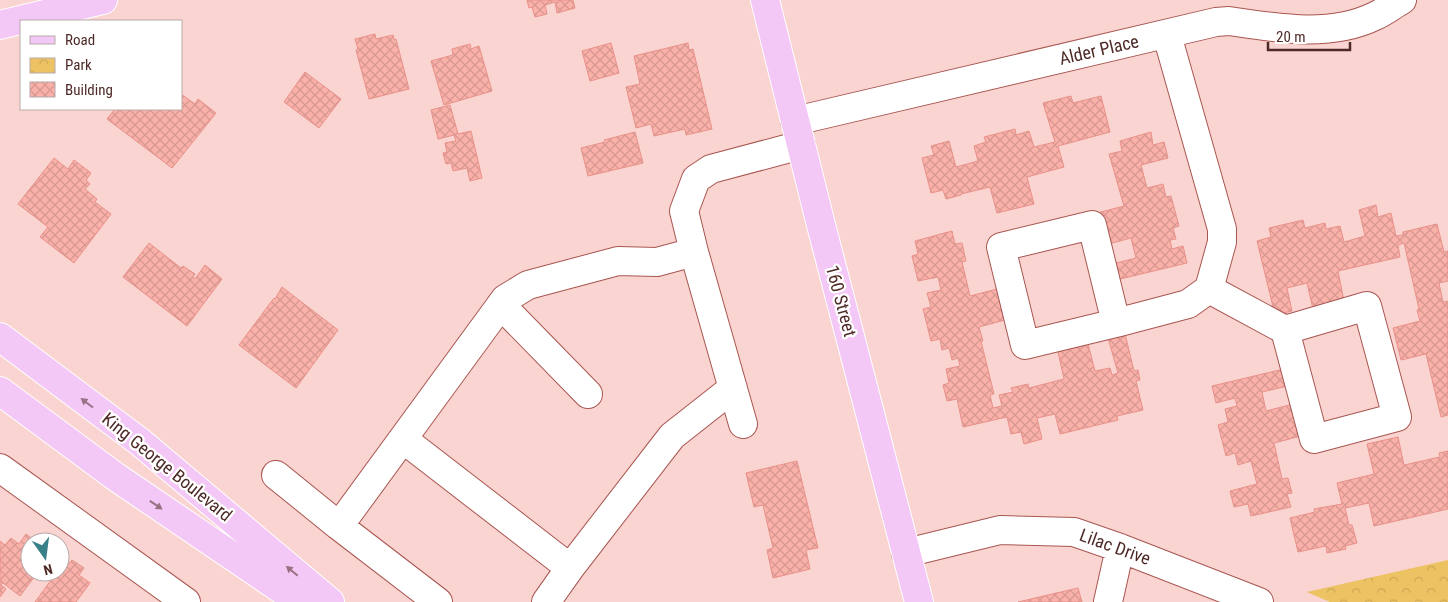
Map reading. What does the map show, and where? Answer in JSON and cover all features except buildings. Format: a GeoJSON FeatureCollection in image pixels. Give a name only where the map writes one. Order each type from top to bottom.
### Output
{"type":"FeatureCollection","features":[{"type":"Feature","properties":{"kind":"main road"},"geometry":{"type":"LineString","coordinates":[[21,20],[104,0]]}},
{"type":"Feature","properties":{"kind":"main road","name":"160 Street"},"geometry":{"type":"LineString","coordinates":[[765,0],[919,602]]}},
{"type":"Feature","properties":{"kind":"main road"},"geometry":{"type":"LineString","coordinates":[[0,25],[20,20]]}},
{"type":"Feature","properties":{"kind":"main road","name":"King George Boulevard"},"geometry":{"type":"LineString","coordinates":[[0,337],[140,442],[330,602]]}},
{"type":"Feature","properties":{"kind":"main road","name":"King George Boulevard"},"geometry":{"type":"LineString","coordinates":[[0,390],[116,477],[300,602]]}},
{"type":"Feature","properties":{"kind":"street","name":"Alder Place"},"geometry":{"type":"LineString","coordinates":[[743,424],[684,211],[696,179],[711,169],[798,133],[1167,34],[1226,10],[1310,30],[1328,29],[1374,17],[1402,0]]}},
{"type":"Feature","properties":{"kind":"street"},"geometry":{"type":"LineString","coordinates":[[1116,323],[1092,225],[1001,247],[1025,345],[1116,323],[1188,304],[1209,289],[1222,242],[1222,229],[1167,34]]}},
{"type":"Feature","properties":{"kind":"street"},"geometry":{"type":"LineString","coordinates":[[339,526],[505,299],[528,285],[618,261],[657,262],[694,252]]}},
{"type":"Feature","properties":{"kind":"street"},"geometry":{"type":"LineString","coordinates":[[1209,289],[1285,330],[1367,306],[1397,417],[1314,439],[1285,330]]}},
{"type":"Feature","properties":{"kind":"street"},"geometry":{"type":"LineString","coordinates":[[500,305],[588,394]]}},
{"type":"Feature","properties":{"kind":"street"},"geometry":{"type":"LineString","coordinates":[[546,602],[672,436],[733,388]]}},
{"type":"Feature","properties":{"kind":"street"},"geometry":{"type":"LineString","coordinates":[[403,439],[570,568]]}},
{"type":"Feature","properties":{"kind":"street"},"geometry":{"type":"LineString","coordinates":[[0,468],[186,602]]}},
{"type":"Feature","properties":{"kind":"street"},"geometry":{"type":"LineString","coordinates":[[276,475],[438,602]]}},
{"type":"Feature","properties":{"kind":"street","name":"Lilac Drive"},"geometry":{"type":"LineString","coordinates":[[906,552],[1000,530],[1074,532],[1259,602]]}},
{"type":"Feature","properties":{"kind":"street"},"geometry":{"type":"LineString","coordinates":[[1108,602],[1120,548]]}},
{"type":"Feature","properties":{"kind":"green space"},"geometry":{"type":"Polygon","coordinates":[[[1448,560],[1448,602],[1330,602],[1307,592],[1448,560]]]}}]}
